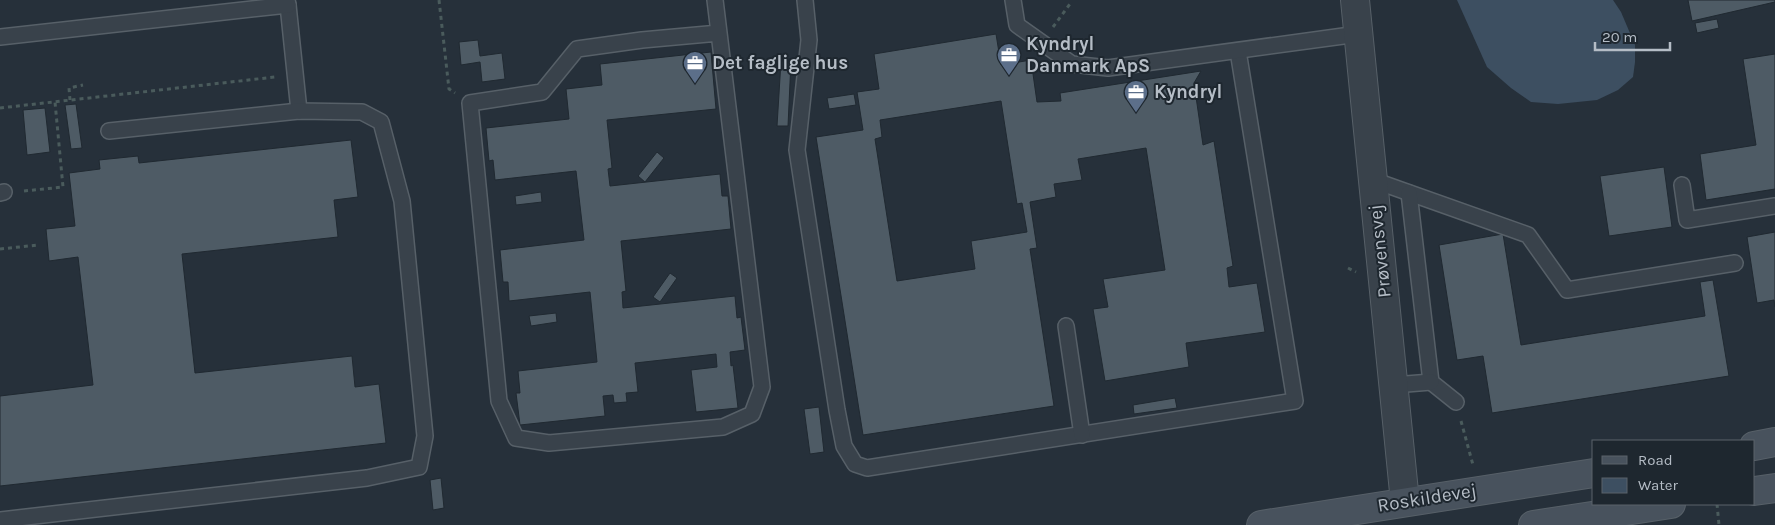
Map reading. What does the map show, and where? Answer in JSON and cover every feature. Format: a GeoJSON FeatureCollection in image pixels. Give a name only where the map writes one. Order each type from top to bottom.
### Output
{"type":"FeatureCollection","features":[{"type":"Feature","properties":{"kind":"main road"},"geometry":{"type":"LineString","coordinates":[[1755,446],[1775,442]]}},
{"type":"Feature","properties":{"kind":"main road","name":"Roskildevej"},"geometry":{"type":"LineString","coordinates":[[1261,525],[1592,473]]}},
{"type":"Feature","properties":{"kind":"main road"},"geometry":{"type":"LineString","coordinates":[[1755,491],[1775,488]]}},
{"type":"Feature","properties":{"kind":"main road"},"geometry":{"type":"LineString","coordinates":[[1533,525],[1664,505]]}},
{"type":"Feature","properties":{"kind":"street","name":"Prøvensvej"},"geometry":{"type":"LineString","coordinates":[[1355,0],[1405,502]]}},
{"type":"Feature","properties":{"kind":"lane"},"geometry":{"type":"LineString","coordinates":[[715,0],[762,387],[752,414],[723,427],[549,443],[516,438],[499,401],[470,103],[542,92],[577,49],[642,40],[719,33]]}},
{"type":"Feature","properties":{"kind":"lane"},"geometry":{"type":"LineString","coordinates":[[806,0],[809,40],[797,150],[836,410],[844,446],[855,464],[867,468],[1295,401],[1238,51]]}},
{"type":"Feature","properties":{"kind":"lane"},"geometry":{"type":"LineString","coordinates":[[1013,0],[1017,25],[1042,43],[1072,64],[1108,68],[1358,34]]}},
{"type":"Feature","properties":{"kind":"lane"},"geometry":{"type":"LineString","coordinates":[[0,37],[287,2],[299,111]]}},
{"type":"Feature","properties":{"kind":"lane"},"geometry":{"type":"LineString","coordinates":[[0,520],[367,478],[419,468],[425,436],[402,201],[381,122],[362,112],[299,111],[109,131]]}},
{"type":"Feature","properties":{"kind":"lane"},"geometry":{"type":"LineString","coordinates":[[1373,180],[1528,235],[1567,290],[1736,264]]}},
{"type":"Feature","properties":{"kind":"lane"},"geometry":{"type":"LineString","coordinates":[[1682,185],[1688,220],[1775,206]]}},
{"type":"Feature","properties":{"kind":"lane"},"geometry":{"type":"LineString","coordinates":[[1409,193],[1431,382]]}},
{"type":"Feature","properties":{"kind":"lane"},"geometry":{"type":"LineString","coordinates":[[1066,326],[1082,435]]}},
{"type":"Feature","properties":{"kind":"lane"},"geometry":{"type":"LineString","coordinates":[[1394,385],[1431,382],[1456,402]]}},
{"type":"Feature","properties":{"kind":"path"},"geometry":{"type":"LineString","coordinates":[[439,0],[449,89],[470,103]]}},
{"type":"Feature","properties":{"kind":"path"},"geometry":{"type":"LineString","coordinates":[[1042,43],[1070,4]]}},
{"type":"Feature","properties":{"kind":"path"},"geometry":{"type":"LineString","coordinates":[[0,108],[296,75]]}},
{"type":"Feature","properties":{"kind":"path"},"geometry":{"type":"LineString","coordinates":[[70,100],[68,88],[83,85]]}},
{"type":"Feature","properties":{"kind":"path"},"geometry":{"type":"LineString","coordinates":[[2,193],[63,187],[54,102]]}},
{"type":"Feature","properties":{"kind":"path"},"geometry":{"type":"LineString","coordinates":[[0,249],[38,245]]}},
{"type":"Feature","properties":{"kind":"path"},"geometry":{"type":"LineString","coordinates":[[1456,402],[1480,490]]}},
{"type":"Feature","properties":{"kind":"path"},"geometry":{"type":"LineString","coordinates":[[1717,505],[1719,525]]}},
{"type":"Feature","properties":{"kind":"water"},"geometry":{"type":"Polygon","coordinates":[[[1457,0],[1613,0],[1621,12],[1635,45],[1633,77],[1618,90],[1597,100],[1558,104],[1531,102],[1487,67],[1457,0]]]}},
{"type":"Feature","properties":{"kind":"building"},"geometry":{"type":"Polygon","coordinates":[[[1688,0],[1775,0],[1775,2],[1692,21],[1688,0]]]}},
{"type":"Feature","properties":{"kind":"building"},"geometry":{"type":"Polygon","coordinates":[[[1717,19],[1719,28],[1697,33],[1695,23],[1717,19]]]}},
{"type":"Feature","properties":{"kind":"building"},"geometry":{"type":"Polygon","coordinates":[[[996,34],[1001,65],[1031,60],[1037,102],[1061,101],[1060,93],[1201,71],[1194,83],[1203,145],[1214,141],[1233,266],[1227,268],[1229,287],[1257,283],[1265,332],[1186,343],[1189,367],[1105,381],[1093,309],[1108,307],[1103,279],[1165,270],[1146,148],[1078,159],[1082,180],[1054,184],[1056,197],[1030,202],[1037,248],[1030,249],[1054,406],[863,435],[816,137],[863,130],[857,92],[879,89],[874,54],[996,34]],[[1001,101],[880,120],[882,137],[875,139],[897,281],[975,269],[971,241],[1027,232],[1022,203],[1017,204],[1001,101]]]}},
{"type":"Feature","properties":{"kind":"building"},"geometry":{"type":"Polygon","coordinates":[[[478,40],[480,56],[502,53],[505,79],[482,82],[480,62],[461,65],[459,42],[478,40]]]}},
{"type":"Feature","properties":{"kind":"building"},"geometry":{"type":"Polygon","coordinates":[[[711,52],[716,109],[607,120],[612,168],[608,169],[610,186],[720,174],[722,196],[728,196],[731,229],[621,241],[626,291],[622,292],[623,308],[735,296],[737,318],[741,317],[745,350],[730,352],[738,408],[696,412],[691,370],[717,367],[716,354],[635,363],[638,392],[626,393],[627,402],[614,403],[613,395],[603,396],[605,416],[520,425],[516,393],[520,393],[518,371],[597,362],[590,292],[509,301],[508,282],[503,282],[500,250],[584,240],[576,171],[495,180],[493,160],[489,161],[486,128],[569,119],[566,89],[602,85],[600,64],[711,52]]]}},
{"type":"Feature","properties":{"kind":"building"},"geometry":{"type":"Polygon","coordinates":[[[1775,54],[1775,189],[1706,200],[1700,154],[1756,145],[1743,59],[1775,54]]]}},
{"type":"Feature","properties":{"kind":"building"},"geometry":{"type":"Polygon","coordinates":[[[781,61],[791,61],[788,126],[777,126],[781,61]]]}},
{"type":"Feature","properties":{"kind":"building"},"geometry":{"type":"Polygon","coordinates":[[[854,94],[856,105],[829,109],[827,98],[854,94]]]}},
{"type":"Feature","properties":{"kind":"building"},"geometry":{"type":"Polygon","coordinates":[[[76,104],[82,148],[71,149],[65,105],[76,104]]]}},
{"type":"Feature","properties":{"kind":"building"},"geometry":{"type":"Polygon","coordinates":[[[45,108],[50,152],[27,155],[23,110],[45,108]]]}},
{"type":"Feature","properties":{"kind":"building"},"geometry":{"type":"Polygon","coordinates":[[[351,140],[358,197],[334,200],[338,237],[182,254],[195,373],[352,356],[355,387],[379,384],[386,443],[0,486],[0,396],[93,385],[78,257],[49,261],[46,229],[75,226],[69,173],[100,169],[99,160],[138,156],[139,163],[351,140]]]}},
{"type":"Feature","properties":{"kind":"building"},"geometry":{"type":"Polygon","coordinates":[[[657,152],[664,158],[645,182],[638,176],[657,152]]]}},
{"type":"Feature","properties":{"kind":"building"},"geometry":{"type":"Polygon","coordinates":[[[1664,167],[1672,227],[1609,236],[1600,176],[1664,167]]]}},
{"type":"Feature","properties":{"kind":"building"},"geometry":{"type":"Polygon","coordinates":[[[541,192],[542,202],[516,205],[515,196],[541,192]]]}},
{"type":"Feature","properties":{"kind":"building"},"geometry":{"type":"Polygon","coordinates":[[[1775,232],[1775,307],[1774,300],[1757,303],[1747,237],[1775,232]]]}},
{"type":"Feature","properties":{"kind":"building"},"geometry":{"type":"Polygon","coordinates":[[[1503,234],[1521,345],[1705,316],[1700,282],[1713,280],[1729,376],[1492,413],[1483,356],[1457,360],[1439,245],[1503,234]]]}},
{"type":"Feature","properties":{"kind":"building"},"geometry":{"type":"Polygon","coordinates":[[[670,273],[677,278],[660,302],[653,297],[670,273]]]}},
{"type":"Feature","properties":{"kind":"building"},"geometry":{"type":"Polygon","coordinates":[[[556,313],[557,322],[531,326],[529,316],[556,313]]]}},
{"type":"Feature","properties":{"kind":"building"},"geometry":{"type":"Polygon","coordinates":[[[1175,398],[1177,408],[1134,414],[1133,405],[1175,398]]]}},
{"type":"Feature","properties":{"kind":"building"},"geometry":{"type":"Polygon","coordinates":[[[819,407],[824,452],[810,454],[804,409],[819,407]]]}},
{"type":"Feature","properties":{"kind":"building"},"geometry":{"type":"Polygon","coordinates":[[[441,478],[444,508],[433,510],[430,480],[441,478]]]}},
{"type":"Feature","properties":{"kind":"place","name":"Kyndryl Danmark ApS"},"geometry":{"type":"Point","coordinates":[1009,76]}},
{"type":"Feature","properties":{"kind":"place","name":"Det faglige hus"},"geometry":{"type":"Point","coordinates":[695,84]}},
{"type":"Feature","properties":{"kind":"place","name":"Kyndryl"},"geometry":{"type":"Point","coordinates":[1136,113]}}]}
